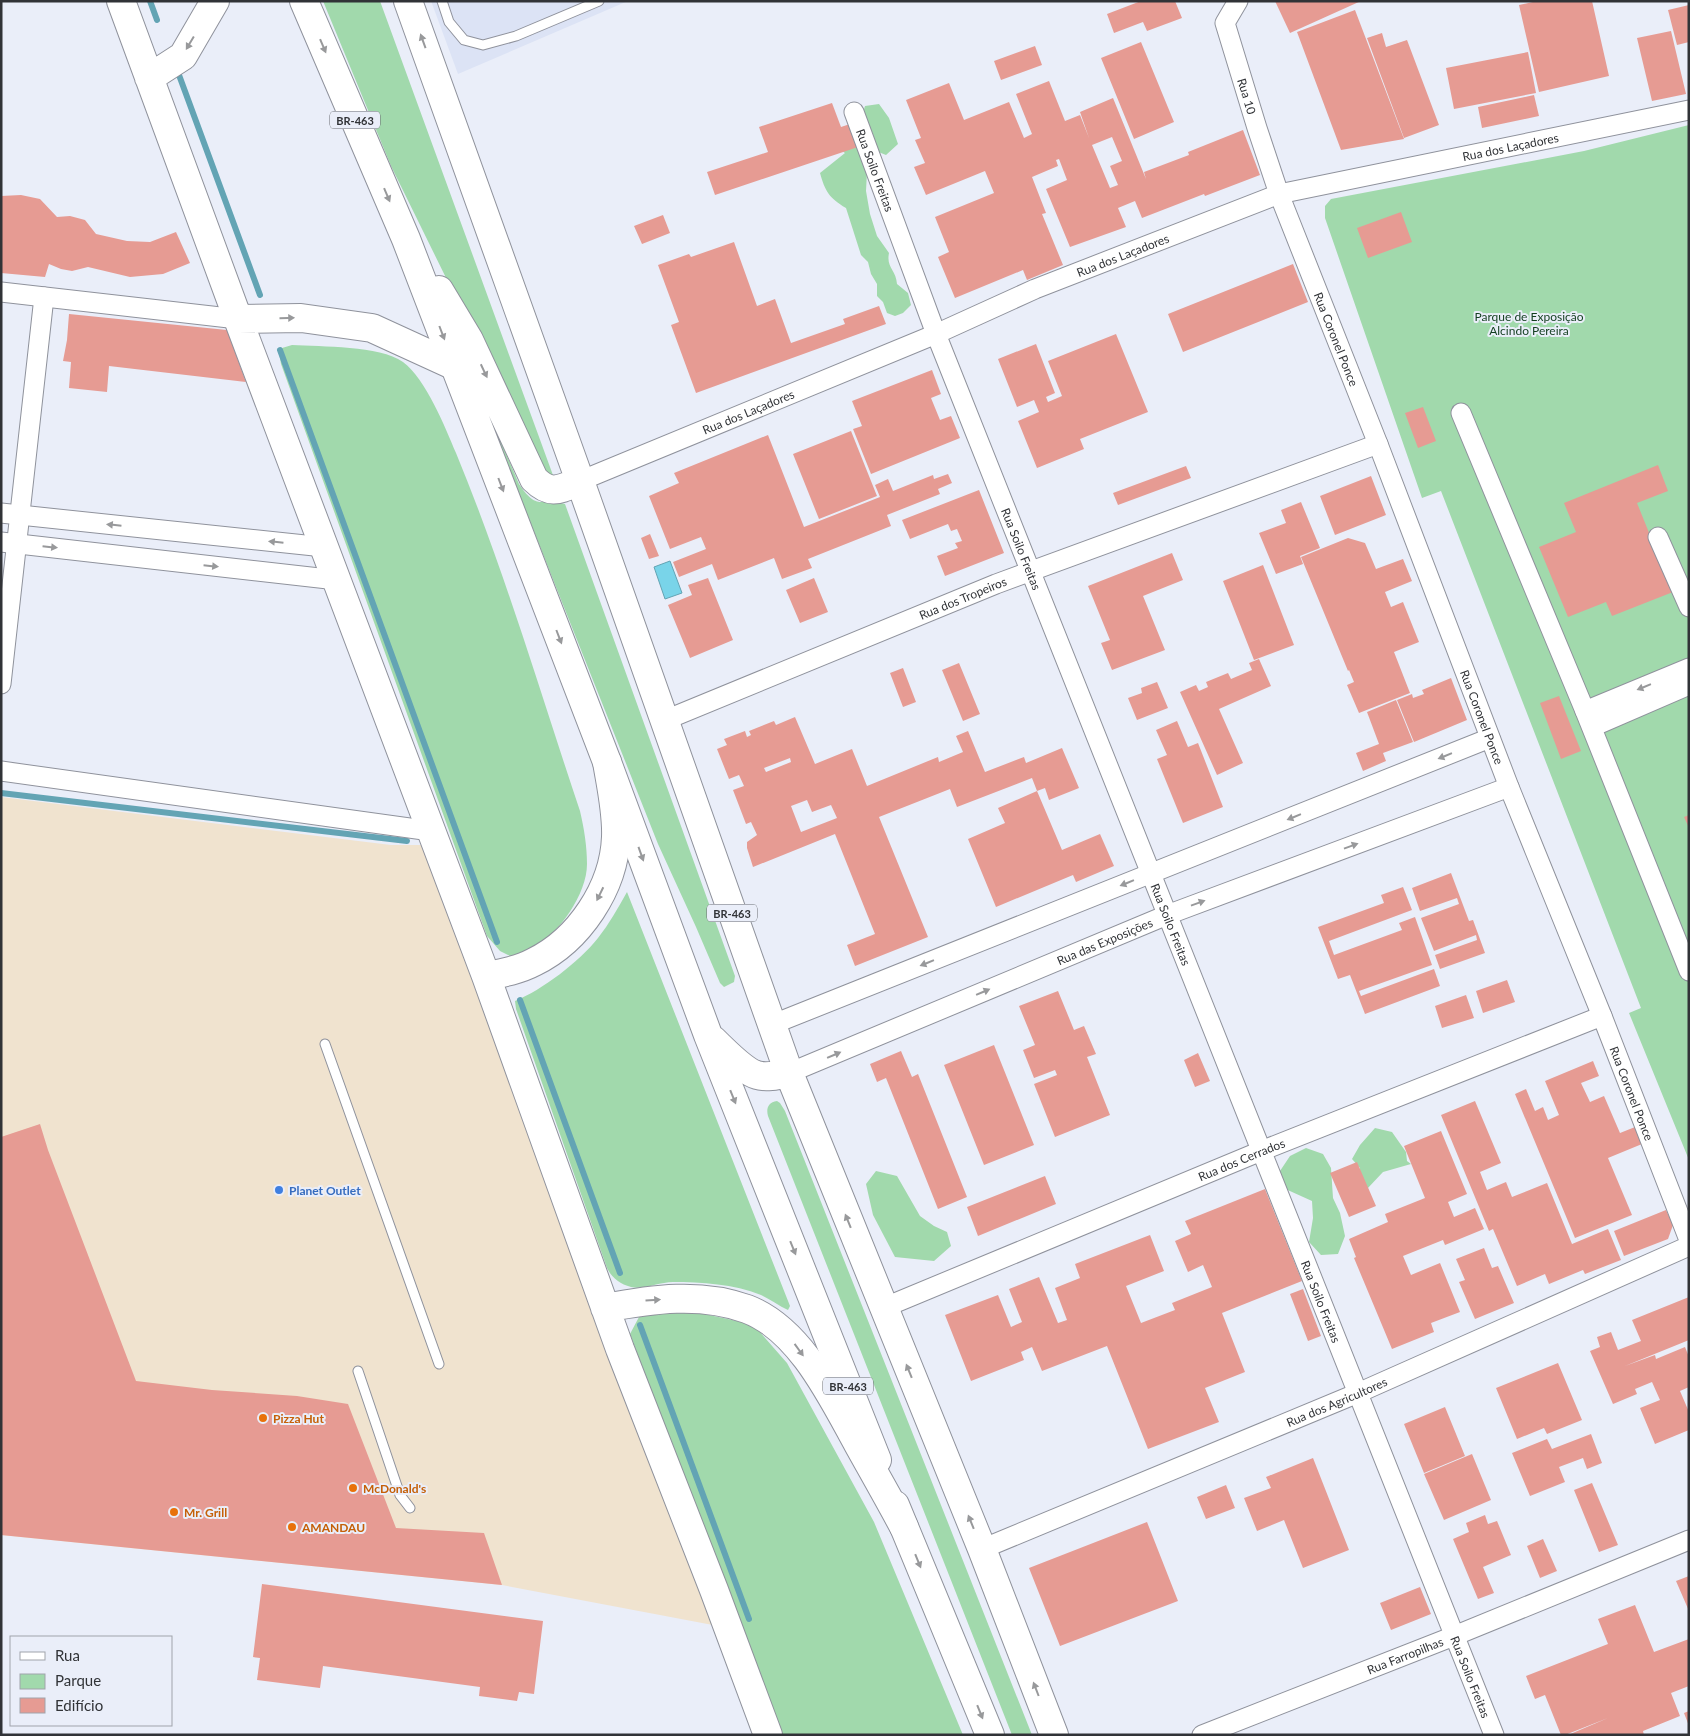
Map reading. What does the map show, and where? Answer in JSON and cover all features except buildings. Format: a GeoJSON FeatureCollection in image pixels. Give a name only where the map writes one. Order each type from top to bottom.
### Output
{"type":"FeatureCollection","features":[{"type":"Feature","properties":{"kind":"main road"},"geometry":{"type":"LineString","coordinates":[[121,1],[238,319],[486,976],[605,1308],[768,1735]]}},
{"type":"Feature","properties":{"kind":"main road"},"geometry":{"type":"LineString","coordinates":[[149,78],[183,56],[215,1]]}},
{"type":"Feature","properties":{"kind":"main road","name":"BR-463"},"geometry":{"type":"LineString","coordinates":[[304,1],[406,239],[708,1035],[904,1527],[990,1735]]}},
{"type":"Feature","properties":{"kind":"main road","name":"BR-463"},"geometry":{"type":"LineString","coordinates":[[408,1],[580,481],[788,1073],[982,1549],[1054,1735]]}},
{"type":"Feature","properties":{"kind":"main road"},"geometry":{"type":"LineString","coordinates":[[406,239],[469,340],[534,479],[542,487],[551,490],[580,481]]}},
{"type":"Feature","properties":{"kind":"main road"},"geometry":{"type":"LineString","coordinates":[[238,319],[301,318],[372,328],[455,366]]}},
{"type":"Feature","properties":{"kind":"main road"},"geometry":{"type":"LineString","coordinates":[[486,976],[507,972],[534,962],[566,941],[592,911],[609,876],[616,838],[614,799],[606,762]]}},
{"type":"Feature","properties":{"kind":"main road"},"geometry":{"type":"LineString","coordinates":[[708,1035],[732,1058],[756,1075],[773,1076],[788,1073]]}},
{"type":"Feature","properties":{"kind":"main road"},"geometry":{"type":"LineString","coordinates":[[605,1308],[643,1301],[690,1298],[724,1302],[748,1309],[772,1323],[793,1342],[828,1390],[904,1527]]}},
{"type":"Feature","properties":{"kind":"street","name":"Rua 10"},"geometry":{"type":"LineString","coordinates":[[1238,1],[1225,23],[1279,194]]}},
{"type":"Feature","properties":{"kind":"street","name":"Rua dos Laçadores"},"geometry":{"type":"LineString","coordinates":[[580,481],[936,334],[1035,289],[1279,194],[1689,110]]}},
{"type":"Feature","properties":{"kind":"street","name":"Rua Soilo Freitas"},"geometry":{"type":"LineString","coordinates":[[854,112],[936,334],[1494,1735]]}},
{"type":"Feature","properties":{"kind":"street","name":"Rua Coronel Ponce"},"geometry":{"type":"LineString","coordinates":[[1279,194],[1378,444],[1509,787],[1602,1016],[1689,1240]]}},
{"type":"Feature","properties":{"kind":"street"},"geometry":{"type":"LineString","coordinates":[[1,292],[238,319]]}},
{"type":"Feature","properties":{"kind":"street"},"geometry":{"type":"LineString","coordinates":[[1,684],[11,514],[44,296]]}},
{"type":"Feature","properties":{"kind":"street"},"geometry":{"type":"LineString","coordinates":[[1461,412],[1687,963]]}},
{"type":"Feature","properties":{"kind":"street","name":"Rua dos Tropeiros"},"geometry":{"type":"LineString","coordinates":[[663,721],[996,584],[1031,573],[1378,444]]}},
{"type":"Feature","properties":{"kind":"street"},"geometry":{"type":"LineString","coordinates":[[11,514],[324,547]]}},
{"type":"Feature","properties":{"kind":"street"},"geometry":{"type":"LineString","coordinates":[[1658,537],[1689,607]]}},
{"type":"Feature","properties":{"kind":"street"},"geometry":{"type":"LineString","coordinates":[[9,543],[337,580]]}},
{"type":"Feature","properties":{"kind":"street"},"geometry":{"type":"LineString","coordinates":[[1588,719],[1689,668]]}},
{"type":"Feature","properties":{"kind":"street"},"geometry":{"type":"LineString","coordinates":[[1588,719],[1689,685]]}},
{"type":"Feature","properties":{"kind":"street"},"geometry":{"type":"LineString","coordinates":[[771,1025],[1490,738]]}},
{"type":"Feature","properties":{"kind":"street"},"geometry":{"type":"LineString","coordinates":[[1,770],[431,830]]}},
{"type":"Feature","properties":{"kind":"street","name":"Rua das Exposições"},"geometry":{"type":"LineString","coordinates":[[788,1073],[1167,915],[1509,787]]}},
{"type":"Feature","properties":{"kind":"street","name":"Rua dos Cerrados"},"geometry":{"type":"LineString","coordinates":[[883,1308],[1261,1151],[1602,1016]]}},
{"type":"Feature","properties":{"kind":"street","name":"Rua dos Agricultores"},"geometry":{"type":"LineString","coordinates":[[982,1549],[1358,1393],[1689,1246]]}},
{"type":"Feature","properties":{"kind":"street","name":"Rua Farropilhas"},"geometry":{"type":"LineString","coordinates":[[1202,1735],[1454,1636],[1689,1540]]}},
{"type":"Feature","properties":{"kind":"lane"},"geometry":{"type":"LineString","coordinates":[[442,1],[449,22],[464,40],[483,44],[516,36],[599,1]]}},
{"type":"Feature","properties":{"kind":"lane"},"geometry":{"type":"LineString","coordinates":[[325,1044],[439,1364]]}},
{"type":"Feature","properties":{"kind":"lane"},"geometry":{"type":"LineString","coordinates":[[358,1371],[400,1495],[410,1508]]}},
{"type":"Feature","properties":{"kind":"shaded area"},"geometry":{"type":"Polygon","coordinates":[[[431,1],[628,1],[458,74],[431,1]]]}},
{"type":"Feature","properties":{"kind":"shaded area","name":"Planet Outlet"},"geometry":{"type":"Polygon","coordinates":[[[1,797],[391,845],[429,845],[718,1626],[502,1585],[1,1535],[1,797]]]}},
{"type":"Feature","properties":{"kind":"green space"},"geometry":{"type":"Polygon","coordinates":[[[323,1],[380,1],[554,478],[544,477],[391,166],[323,1]]]}},
{"type":"Feature","properties":{"kind":"green space"},"geometry":{"type":"Polygon","coordinates":[[[879,104],[889,118],[898,144],[886,155],[876,151],[873,133],[869,126],[861,119],[865,106],[879,104]]]}},
{"type":"Feature","properties":{"kind":"green space","name":"Parque de Exposição Alcindo Pereira"},"geometry":{"type":"Polygon","coordinates":[[[1689,125],[1689,1160],[1629,1013],[1641,1008],[1441,491],[1422,498],[1325,218],[1325,206],[1331,199],[1584,151],[1689,125]]]}},
{"type":"Feature","properties":{"kind":"green space"},"geometry":{"type":"Polygon","coordinates":[[[851,129],[867,172],[866,191],[870,214],[877,236],[889,253],[889,262],[897,284],[908,293],[911,305],[903,313],[895,316],[887,313],[883,302],[877,296],[877,284],[871,274],[868,262],[861,255],[846,208],[828,194],[820,173],[845,153],[821,136],[851,129]]]}},
{"type":"Feature","properties":{"kind":"green space"},"geometry":{"type":"Polygon","coordinates":[[[292,345],[350,348],[380,352],[393,356],[403,362],[427,391],[440,417],[490,541],[580,811],[587,857],[586,876],[582,888],[577,900],[562,923],[543,942],[512,957],[500,951],[487,936],[281,364],[279,352],[282,348],[292,345]]]}},
{"type":"Feature","properties":{"kind":"green space"},"geometry":{"type":"Polygon","coordinates":[[[467,362],[519,484],[525,493],[535,501],[565,504],[735,976],[734,982],[724,987],[720,983],[658,844],[527,514],[463,364],[467,362]]]}},
{"type":"Feature","properties":{"kind":"green space"},"geometry":{"type":"Polygon","coordinates":[[[627,892],[790,1306],[788,1310],[751,1291],[717,1284],[673,1282],[636,1288],[631,1287],[617,1280],[607,1268],[516,1009],[515,1001],[537,990],[571,966],[602,933],[627,892]]]}},
{"type":"Feature","properties":{"kind":"green space"},"geometry":{"type":"Polygon","coordinates":[[[777,1101],[785,1111],[1032,1735],[1012,1735],[768,1116],[768,1106],[777,1101]]]}},
{"type":"Feature","properties":{"kind":"green space"},"geometry":{"type":"Polygon","coordinates":[[[1375,1128],[1392,1132],[1406,1152],[1407,1161],[1411,1164],[1383,1172],[1367,1189],[1355,1189],[1360,1168],[1352,1159],[1360,1145],[1375,1128]]]}},
{"type":"Feature","properties":{"kind":"green space"},"geometry":{"type":"Polygon","coordinates":[[[1306,1148],[1323,1154],[1331,1168],[1333,1198],[1340,1213],[1345,1236],[1338,1254],[1321,1255],[1309,1242],[1313,1218],[1312,1201],[1281,1187],[1276,1177],[1290,1156],[1306,1148]]]}},
{"type":"Feature","properties":{"kind":"green space"},"geometry":{"type":"Polygon","coordinates":[[[876,1171],[897,1176],[920,1216],[947,1232],[951,1246],[934,1261],[895,1257],[873,1215],[866,1184],[876,1171]]]}},
{"type":"Feature","properties":{"kind":"green space"},"geometry":{"type":"Polygon","coordinates":[[[654,1312],[700,1313],[746,1323],[759,1331],[787,1363],[874,1522],[963,1735],[780,1735],[630,1334],[639,1317],[654,1312]]]}},
{"type":"Feature","properties":{"kind":"water"},"geometry":{"type":"Polygon","coordinates":[[[670,561],[682,593],[665,599],[654,567],[670,561]]]}},
{"type":"Feature","properties":{"kind":"waterway"},"geometry":{"type":"LineString","coordinates":[[150,1],[157,20]]}},
{"type":"Feature","properties":{"kind":"waterway"},"geometry":{"type":"LineString","coordinates":[[179,75],[260,295]]}},
{"type":"Feature","properties":{"kind":"waterway"},"geometry":{"type":"LineString","coordinates":[[280,350],[497,942]]}},
{"type":"Feature","properties":{"kind":"waterway"},"geometry":{"type":"LineString","coordinates":[[1,793],[407,841]]}},
{"type":"Feature","properties":{"kind":"waterway"},"geometry":{"type":"LineString","coordinates":[[520,1000],[620,1273]]}},
{"type":"Feature","properties":{"kind":"waterway"},"geometry":{"type":"LineString","coordinates":[[640,1325],[749,1619]]}},
{"type":"Feature","properties":{"kind":"place","name":"Planet Outlet"},"geometry":{"type":"Point","coordinates":[279,1190]}},
{"type":"Feature","properties":{"kind":"place","name":"Pizza Hut"},"geometry":{"type":"Point","coordinates":[263,1418]}},
{"type":"Feature","properties":{"kind":"place","name":"McDonald's"},"geometry":{"type":"Point","coordinates":[353,1488]}},
{"type":"Feature","properties":{"kind":"place","name":"Mr. Grill"},"geometry":{"type":"Point","coordinates":[174,1512]}},
{"type":"Feature","properties":{"kind":"place","name":"AMANDAU"},"geometry":{"type":"Point","coordinates":[292,1527]}}]}
